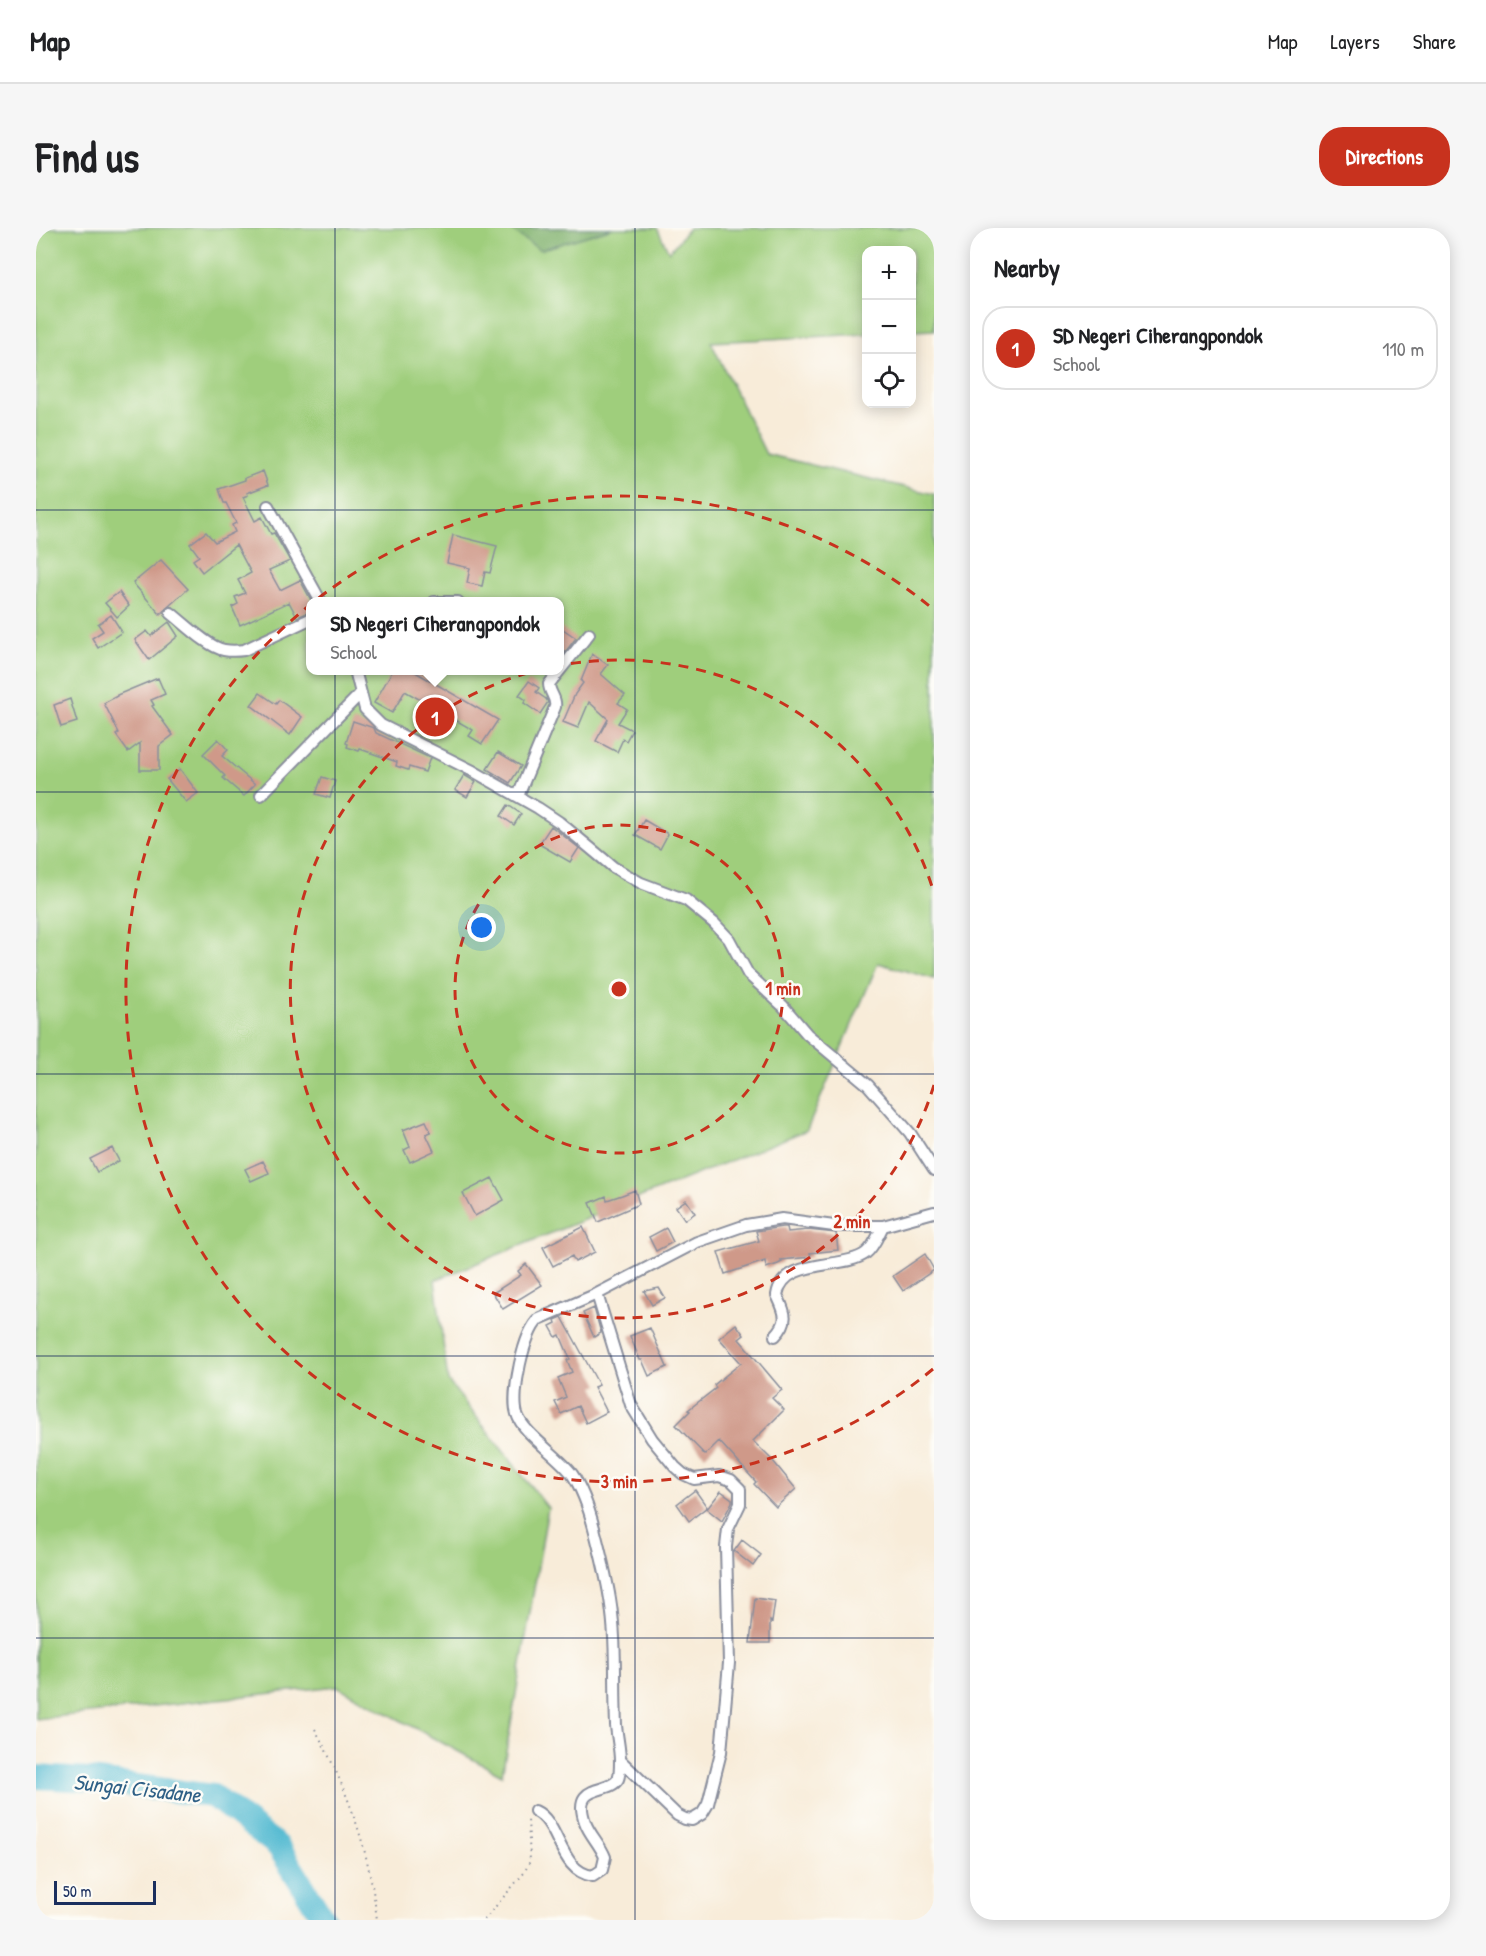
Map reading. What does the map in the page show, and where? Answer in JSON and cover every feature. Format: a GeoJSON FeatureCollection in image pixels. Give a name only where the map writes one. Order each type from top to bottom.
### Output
{"type":"FeatureCollection","features":[{"type":"Feature","properties":{"kind":"street"},"geometry":{"type":"LineString","coordinates":[[268,506],[318,597]]}},
{"type":"Feature","properties":{"kind":"street"},"geometry":{"type":"LineString","coordinates":[[171,613],[221,650],[232,651],[244,650],[306,621]]}},
{"type":"Feature","properties":{"kind":"street"},"geometry":{"type":"LineString","coordinates":[[564,665],[589,634]]}},
{"type":"Feature","properties":{"kind":"street"},"geometry":{"type":"LineString","coordinates":[[356,675],[365,709],[381,725],[518,796],[559,822],[613,867],[641,883],[686,900],[714,923],[729,939],[748,974],[783,1006],[807,1034],[868,1085],[910,1132],[934,1170]]}},
{"type":"Feature","properties":{"kind":"street"},"geometry":{"type":"LineString","coordinates":[[518,796],[555,706],[555,699],[549,689],[549,684],[556,675]]}},
{"type":"Feature","properties":{"kind":"street"},"geometry":{"type":"LineString","coordinates":[[261,795],[360,694]]}},
{"type":"Feature","properties":{"kind":"street"},"geometry":{"type":"LineString","coordinates":[[535,1811],[542,1815],[574,1866],[588,1875],[597,1873],[604,1866],[605,1857],[585,1823],[582,1804],[593,1790],[616,1782],[619,1776],[614,1636],[610,1600],[588,1507],[572,1473],[527,1428],[517,1414],[519,1365],[532,1326],[539,1319],[597,1294],[697,1242],[746,1225],[782,1219],[834,1226],[883,1226],[934,1212]]}},
{"type":"Feature","properties":{"kind":"street"},"geometry":{"type":"LineString","coordinates":[[775,1336],[783,1328],[786,1316],[777,1295],[781,1284],[789,1276],[803,1270],[823,1263],[857,1258],[868,1252],[883,1226]]}},
{"type":"Feature","properties":{"kind":"street"},"geometry":{"type":"LineString","coordinates":[[597,1294],[631,1406],[652,1438],[675,1467],[684,1474],[694,1479],[719,1476],[731,1480],[740,1489],[741,1496],[740,1504],[728,1529],[726,1546],[729,1662],[721,1752],[708,1804],[702,1814],[692,1820],[685,1819],[677,1815],[620,1760]]}},
{"type":"Feature","properties":{"kind":"path"},"geometry":{"type":"LineString","coordinates":[[315,1729],[345,1790],[357,1821],[371,1874],[377,1920]]}},
{"type":"Feature","properties":{"kind":"path"},"geometry":{"type":"LineString","coordinates":[[484,1920],[525,1873],[530,1861],[528,1819],[531,1812],[535,1811]]}},
{"type":"Feature","properties":{"kind":"green space"},"geometry":{"type":"Polygon","coordinates":[[[36,228],[657,228],[669,252],[689,228],[934,228],[934,330],[916,331],[916,246],[862,246],[862,334],[711,342],[766,454],[934,494],[934,979],[878,963],[807,1130],[435,1280],[448,1381],[548,1508],[502,1775],[337,1686],[36,1719],[36,228]]]}},
{"type":"Feature","properties":{"kind":"green space"},"geometry":{"type":"Polygon","coordinates":[[[508,228],[613,228],[540,250],[508,228]]]}},
{"type":"Feature","properties":{"kind":"building"},"geometry":{"type":"Polygon","coordinates":[[[263,471],[268,485],[247,493],[248,495],[243,497],[255,521],[262,517],[290,561],[269,570],[280,590],[300,580],[309,597],[306,597],[306,614],[297,617],[289,602],[240,625],[232,607],[238,604],[235,597],[245,593],[238,580],[251,573],[236,545],[202,572],[193,560],[199,556],[190,544],[206,532],[215,542],[235,532],[232,525],[236,523],[219,489],[245,480],[263,471]]]}},
{"type":"Feature","properties":{"kind":"building"},"geometry":{"type":"Polygon","coordinates":[[[453,535],[497,546],[490,573],[485,572],[482,586],[467,583],[470,568],[447,563],[453,535]]]}},
{"type":"Feature","properties":{"kind":"building"},"geometry":{"type":"Polygon","coordinates":[[[161,560],[188,589],[160,614],[133,583],[161,560]]]}},
{"type":"Feature","properties":{"kind":"building"},"geometry":{"type":"Polygon","coordinates":[[[119,592],[129,606],[117,617],[105,603],[119,592]]]}},
{"type":"Feature","properties":{"kind":"building"},"geometry":{"type":"Polygon","coordinates":[[[111,615],[122,632],[98,648],[92,638],[103,631],[98,624],[111,615]]]}},
{"type":"Feature","properties":{"kind":"building"},"geometry":{"type":"Polygon","coordinates":[[[169,622],[178,636],[149,660],[135,640],[147,631],[151,636],[169,622]]]}},
{"type":"Feature","properties":{"kind":"building"},"geometry":{"type":"Polygon","coordinates":[[[564,630],[576,638],[564,654],[564,630]]]}},
{"type":"Feature","properties":{"kind":"building"},"geometry":{"type":"Polygon","coordinates":[[[592,654],[608,665],[601,674],[625,695],[618,703],[627,709],[618,723],[632,730],[626,741],[623,739],[617,752],[596,741],[608,719],[589,702],[578,728],[563,722],[575,694],[583,683],[581,681],[592,654]]]}},
{"type":"Feature","properties":{"kind":"building"},"geometry":{"type":"Polygon","coordinates":[[[390,675],[421,675],[498,720],[482,744],[469,736],[473,730],[405,691],[392,713],[374,703],[390,675]]]}},
{"type":"Feature","properties":{"kind":"building"},"geometry":{"type":"Polygon","coordinates":[[[158,678],[165,694],[151,700],[154,705],[152,706],[173,735],[159,746],[159,770],[140,770],[140,743],[128,752],[116,735],[119,733],[104,703],[158,678]]]}},
{"type":"Feature","properties":{"kind":"building"},"geometry":{"type":"Polygon","coordinates":[[[529,681],[539,688],[536,692],[548,702],[540,714],[524,703],[526,700],[519,695],[529,681]]]}},
{"type":"Feature","properties":{"kind":"building"},"geometry":{"type":"Polygon","coordinates":[[[260,693],[276,704],[279,700],[302,717],[290,735],[251,705],[260,693]]]}},
{"type":"Feature","properties":{"kind":"building"},"geometry":{"type":"Polygon","coordinates":[[[70,699],[77,722],[61,727],[54,705],[70,699]]]}},
{"type":"Feature","properties":{"kind":"building"},"geometry":{"type":"Polygon","coordinates":[[[353,721],[374,728],[376,733],[430,758],[425,772],[409,767],[408,770],[396,766],[397,762],[360,749],[359,751],[347,747],[346,743],[353,721]]]}},
{"type":"Feature","properties":{"kind":"building"},"geometry":{"type":"Polygon","coordinates":[[[218,739],[228,750],[222,756],[255,784],[244,796],[223,778],[225,776],[203,754],[218,739]]]}},
{"type":"Feature","properties":{"kind":"building"},"geometry":{"type":"Polygon","coordinates":[[[498,752],[521,766],[510,783],[487,769],[498,752]]]}},
{"type":"Feature","properties":{"kind":"building"},"geometry":{"type":"Polygon","coordinates":[[[180,769],[198,793],[186,802],[167,779],[180,769]]]}},
{"type":"Feature","properties":{"kind":"building"},"geometry":{"type":"Polygon","coordinates":[[[464,775],[476,782],[467,797],[455,790],[464,775]]]}},
{"type":"Feature","properties":{"kind":"building"},"geometry":{"type":"Polygon","coordinates":[[[322,777],[335,781],[330,798],[316,794],[322,777]]]}},
{"type":"Feature","properties":{"kind":"building"},"geometry":{"type":"Polygon","coordinates":[[[508,805],[521,814],[514,825],[501,816],[508,805]]]}},
{"type":"Feature","properties":{"kind":"building"},"geometry":{"type":"Polygon","coordinates":[[[644,820],[668,834],[660,849],[635,835],[644,820]]]}},
{"type":"Feature","properties":{"kind":"building"},"geometry":{"type":"Polygon","coordinates":[[[551,826],[579,848],[570,862],[539,844],[551,826]]]}},
{"type":"Feature","properties":{"kind":"building"},"geometry":{"type":"Polygon","coordinates":[[[426,1121],[431,1132],[426,1134],[434,1151],[410,1162],[404,1150],[410,1147],[403,1130],[426,1121]]]}},
{"type":"Feature","properties":{"kind":"building"},"geometry":{"type":"Polygon","coordinates":[[[112,1148],[119,1161],[97,1172],[90,1159],[112,1148]]]}},
{"type":"Feature","properties":{"kind":"building"},"geometry":{"type":"Polygon","coordinates":[[[263,1161],[269,1173],[251,1181],[245,1169],[263,1161]]]}},
{"type":"Feature","properties":{"kind":"building"},"geometry":{"type":"Polygon","coordinates":[[[492,1178],[504,1200],[475,1216],[463,1193],[492,1178]]]}},
{"type":"Feature","properties":{"kind":"building"},"geometry":{"type":"Polygon","coordinates":[[[635,1190],[639,1204],[598,1222],[590,1203],[606,1196],[607,1200],[635,1190]]]}},
{"type":"Feature","properties":{"kind":"building"},"geometry":{"type":"Polygon","coordinates":[[[686,1200],[695,1213],[685,1220],[676,1207],[686,1200]]]}},
{"type":"Feature","properties":{"kind":"building"},"geometry":{"type":"Polygon","coordinates":[[[583,1227],[595,1252],[575,1262],[572,1256],[553,1266],[543,1247],[583,1227]]]}},
{"type":"Feature","properties":{"kind":"building"},"geometry":{"type":"Polygon","coordinates":[[[787,1227],[788,1232],[808,1230],[836,1233],[838,1250],[810,1253],[811,1257],[781,1260],[782,1262],[766,1268],[765,1261],[725,1274],[718,1252],[759,1241],[756,1231],[787,1227]]]}},
{"type":"Feature","properties":{"kind":"building"},"geometry":{"type":"Polygon","coordinates":[[[666,1228],[673,1242],[656,1251],[649,1237],[666,1228]]]}},
{"type":"Feature","properties":{"kind":"building"},"geometry":{"type":"Polygon","coordinates":[[[925,1254],[934,1270],[903,1291],[893,1276],[925,1254]]]}},
{"type":"Feature","properties":{"kind":"building"},"geometry":{"type":"Polygon","coordinates":[[[526,1264],[542,1285],[503,1309],[493,1293],[521,1275],[518,1271],[526,1264]]]}},
{"type":"Feature","properties":{"kind":"building"},"geometry":{"type":"Polygon","coordinates":[[[659,1288],[665,1298],[652,1305],[644,1291],[659,1288]]]}},
{"type":"Feature","properties":{"kind":"building"},"geometry":{"type":"Polygon","coordinates":[[[594,1308],[601,1333],[594,1337],[583,1313],[594,1308]]]}},
{"type":"Feature","properties":{"kind":"building"},"geometry":{"type":"Polygon","coordinates":[[[562,1317],[599,1385],[594,1387],[607,1412],[586,1423],[578,1406],[561,1414],[555,1402],[566,1397],[558,1378],[572,1372],[567,1360],[570,1359],[560,1335],[556,1337],[550,1326],[562,1317]]]}},
{"type":"Feature","properties":{"kind":"building"},"geometry":{"type":"Polygon","coordinates":[[[736,1324],[744,1335],[739,1339],[782,1390],[772,1398],[784,1410],[753,1441],[796,1489],[776,1507],[719,1441],[705,1455],[676,1425],[690,1411],[688,1410],[716,1388],[714,1385],[741,1363],[719,1338],[736,1324]]]}},
{"type":"Feature","properties":{"kind":"building"},"geometry":{"type":"Polygon","coordinates":[[[650,1328],[667,1367],[649,1376],[630,1336],[650,1328]]]}},
{"type":"Feature","properties":{"kind":"building"},"geometry":{"type":"Polygon","coordinates":[[[695,1490],[707,1507],[689,1521],[677,1504],[695,1490]]]}},
{"type":"Feature","properties":{"kind":"building"},"geometry":{"type":"Polygon","coordinates":[[[721,1491],[732,1499],[722,1521],[707,1509],[721,1491]]]}},
{"type":"Feature","properties":{"kind":"building"},"geometry":{"type":"Polygon","coordinates":[[[742,1540],[761,1555],[753,1566],[734,1551],[742,1540]]]}},
{"type":"Feature","properties":{"kind":"building"},"geometry":{"type":"Polygon","coordinates":[[[755,1598],[775,1601],[772,1622],[770,1621],[770,1643],[750,1643],[755,1598]]]}},
{"type":"Feature","properties":{"kind":"waterway","name":"Sungai Cisadane"},"geometry":{"type":"LineString","coordinates":[[36,1777],[89,1780],[213,1796],[278,1846],[324,1920]]}},
{"type":"Feature","properties":{"kind":"place","name":"SD Negeri Ciherangpondok"},"geometry":{"type":"Point","coordinates":[435,717]}}]}
